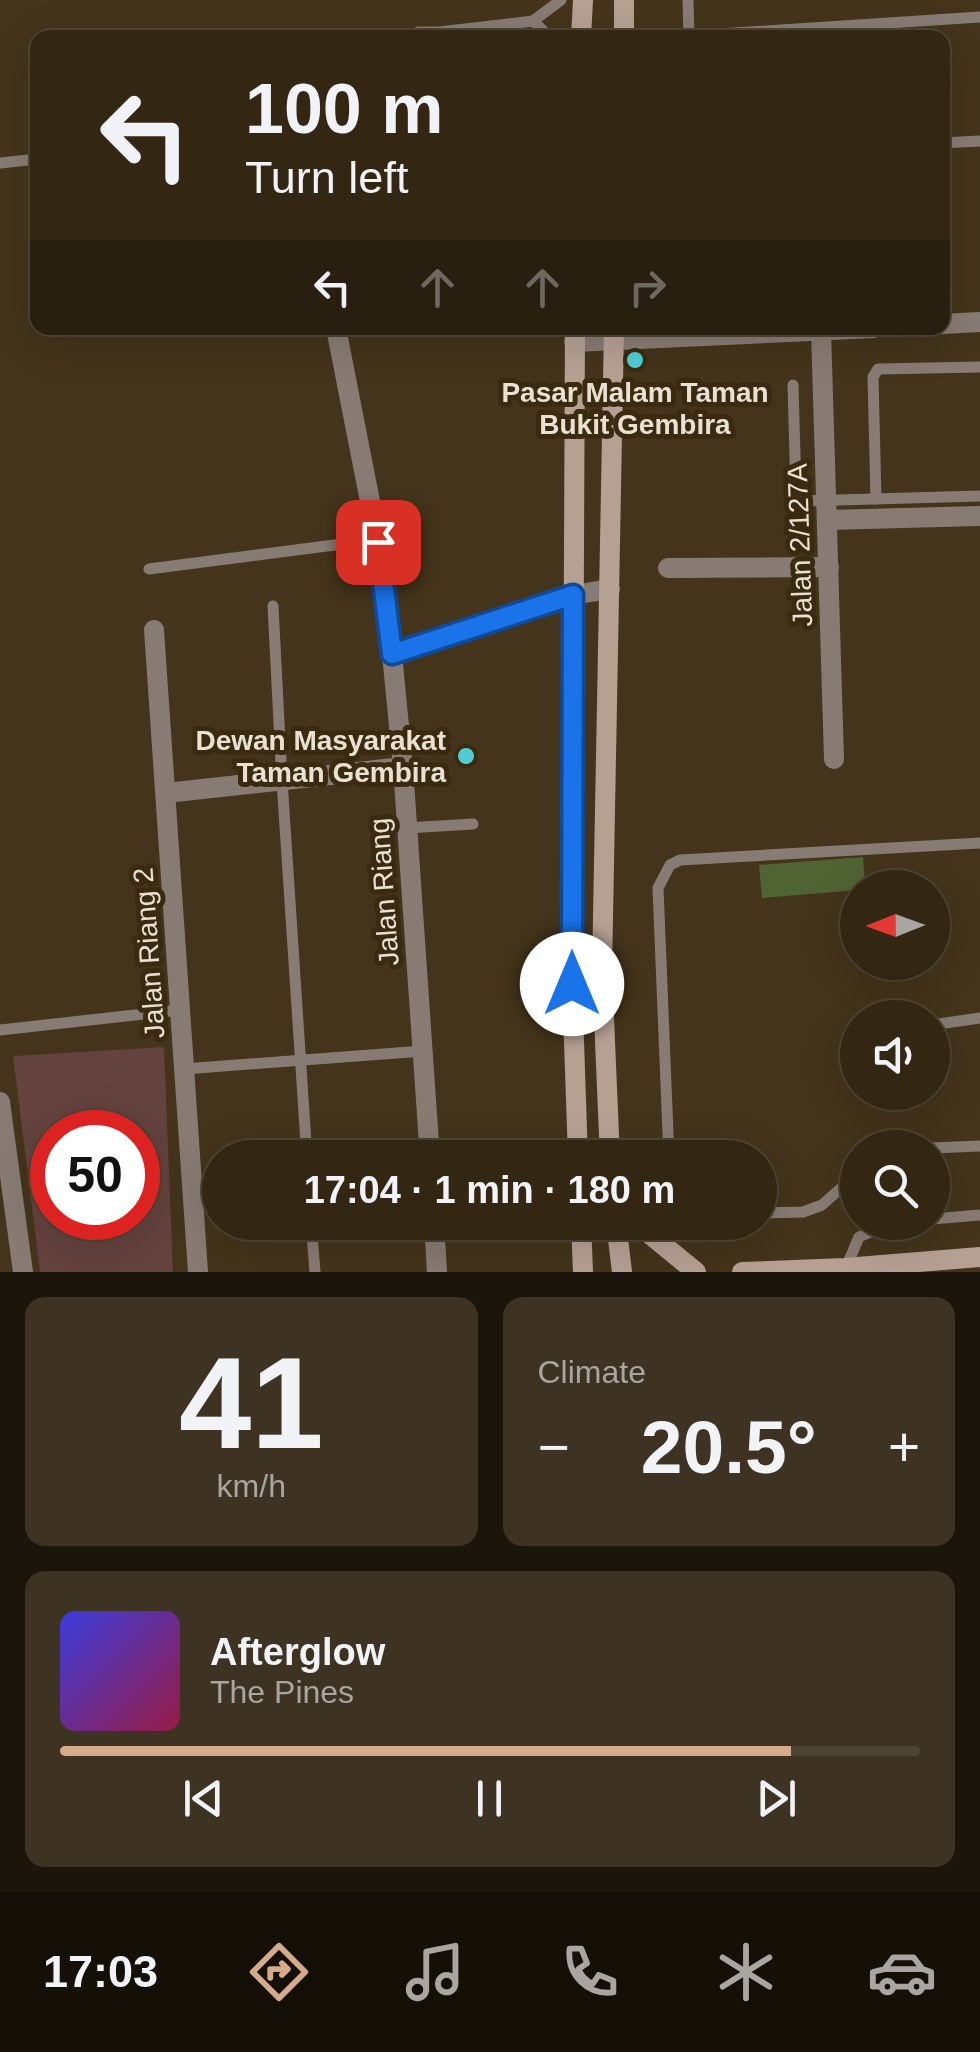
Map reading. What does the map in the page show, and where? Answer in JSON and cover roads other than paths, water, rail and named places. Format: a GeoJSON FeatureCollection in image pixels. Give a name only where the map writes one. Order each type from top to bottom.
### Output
{"type":"FeatureCollection","features":[{"type":"Feature","properties":{"kind":"main road"},"geometry":{"type":"LineString","coordinates":[[582,30],[583,0]]}},
{"type":"Feature","properties":{"kind":"main road"},"geometry":{"type":"LineString","coordinates":[[624,0],[624,30]]}},
{"type":"Feature","properties":{"kind":"main road"},"geometry":{"type":"LineString","coordinates":[[575,335],[572,984],[577,1140]]}},
{"type":"Feature","properties":{"kind":"main road"},"geometry":{"type":"LineString","coordinates":[[609,1140],[602,971],[613,335]]}},
{"type":"Feature","properties":{"kind":"main road"},"geometry":{"type":"LineString","coordinates":[[582,1240],[583,1272]]}},
{"type":"Feature","properties":{"kind":"main road"},"geometry":{"type":"LineString","coordinates":[[618,1240],[622,1272]]}},
{"type":"Feature","properties":{"kind":"main road"},"geometry":{"type":"LineString","coordinates":[[657,1240],[696,1272]]}},
{"type":"Feature","properties":{"kind":"main road"},"geometry":{"type":"LineString","coordinates":[[742,1272],[845,1270],[980,1258]]}},
{"type":"Feature","properties":{"kind":"street"},"geometry":{"type":"LineString","coordinates":[[950,324],[980,322]]}},
{"type":"Feature","properties":{"kind":"street","name":"Jalan Riang"},"geometry":{"type":"LineString","coordinates":[[337,335],[378,542],[392,654],[429,1140]]}},
{"type":"Feature","properties":{"kind":"street","name":"Jalan 2/127A"},"geometry":{"type":"LineString","coordinates":[[821,335],[834,758]]}},
{"type":"Feature","properties":{"kind":"street"},"geometry":{"type":"LineString","coordinates":[[826,510],[980,516]]}},
{"type":"Feature","properties":{"kind":"street"},"geometry":{"type":"LineString","coordinates":[[668,568],[828,567]]}},
{"type":"Feature","properties":{"kind":"street"},"geometry":{"type":"LineString","coordinates":[[392,654],[573,595],[610,588]]}},
{"type":"Feature","properties":{"kind":"street","name":"Jalan Riang 2"},"geometry":{"type":"LineString","coordinates":[[154,630],[198,1272]]}},
{"type":"Feature","properties":{"kind":"street"},"geometry":{"type":"LineString","coordinates":[[166,794],[403,768]]}},
{"type":"Feature","properties":{"kind":"street"},"geometry":{"type":"LineString","coordinates":[[0,1102],[23,1272]]}},
{"type":"Feature","properties":{"kind":"street"},"geometry":{"type":"LineString","coordinates":[[435,1240],[437,1272]]}},
{"type":"Feature","properties":{"kind":"lane"},"geometry":{"type":"LineString","coordinates":[[437,30],[533,20],[561,0]]}},
{"type":"Feature","properties":{"kind":"lane"},"geometry":{"type":"LineString","coordinates":[[688,0],[689,30]]}},
{"type":"Feature","properties":{"kind":"lane"},"geometry":{"type":"LineString","coordinates":[[781,30],[980,17]]}},
{"type":"Feature","properties":{"kind":"lane"},"geometry":{"type":"LineString","coordinates":[[533,20],[542,30]]}},
{"type":"Feature","properties":{"kind":"lane"},"geometry":{"type":"LineString","coordinates":[[950,143],[980,141]]}},
{"type":"Feature","properties":{"kind":"lane"},"geometry":{"type":"LineString","coordinates":[[0,163],[30,159]]}},
{"type":"Feature","properties":{"kind":"lane"},"geometry":{"type":"LineString","coordinates":[[876,499],[873,377],[878,369],[980,367]]}},
{"type":"Feature","properties":{"kind":"lane"},"geometry":{"type":"LineString","coordinates":[[793,385],[796,492],[804,501],[826,510],[876,499],[980,496]]}},
{"type":"Feature","properties":{"kind":"lane"},"geometry":{"type":"LineString","coordinates":[[149,569],[378,542]]}},
{"type":"Feature","properties":{"kind":"lane"},"geometry":{"type":"LineString","coordinates":[[273,606],[306,1140]]}},
{"type":"Feature","properties":{"kind":"lane"},"geometry":{"type":"LineString","coordinates":[[406,828],[473,824]]}},
{"type":"Feature","properties":{"kind":"lane"},"geometry":{"type":"LineString","coordinates":[[668,1140],[658,888],[670,865],[680,860],[980,843]]}},
{"type":"Feature","properties":{"kind":"lane"},"geometry":{"type":"LineString","coordinates":[[0,1030],[180,1010]]}},
{"type":"Feature","properties":{"kind":"lane"},"geometry":{"type":"LineString","coordinates":[[950,1022],[980,1018]]}},
{"type":"Feature","properties":{"kind":"lane"},"geometry":{"type":"LineString","coordinates":[[184,1069],[423,1051]]}},
{"type":"Feature","properties":{"kind":"lane"},"geometry":{"type":"LineString","coordinates":[[950,1147],[980,1146]]}},
{"type":"Feature","properties":{"kind":"lane"},"geometry":{"type":"LineString","coordinates":[[777,1212],[803,1212],[822,1205],[840,1189]]}},
{"type":"Feature","properties":{"kind":"lane"},"geometry":{"type":"LineString","coordinates":[[950,1218],[980,1215]]}},
{"type":"Feature","properties":{"kind":"lane"},"geometry":{"type":"LineString","coordinates":[[312,1240],[315,1272]]}},
{"type":"Feature","properties":{"kind":"lane"},"geometry":{"type":"LineString","coordinates":[[845,1270],[857,1240]]}},
{"type":"Feature","properties":{"kind":"place","name":"Pasar Malam Taman Bukit Gembira"},"geometry":{"type":"Point","coordinates":[635,360]}},
{"type":"Feature","properties":{"kind":"place","name":"Dewan Masyarakat Taman Gembira"},"geometry":{"type":"Point","coordinates":[466,756]}}]}
